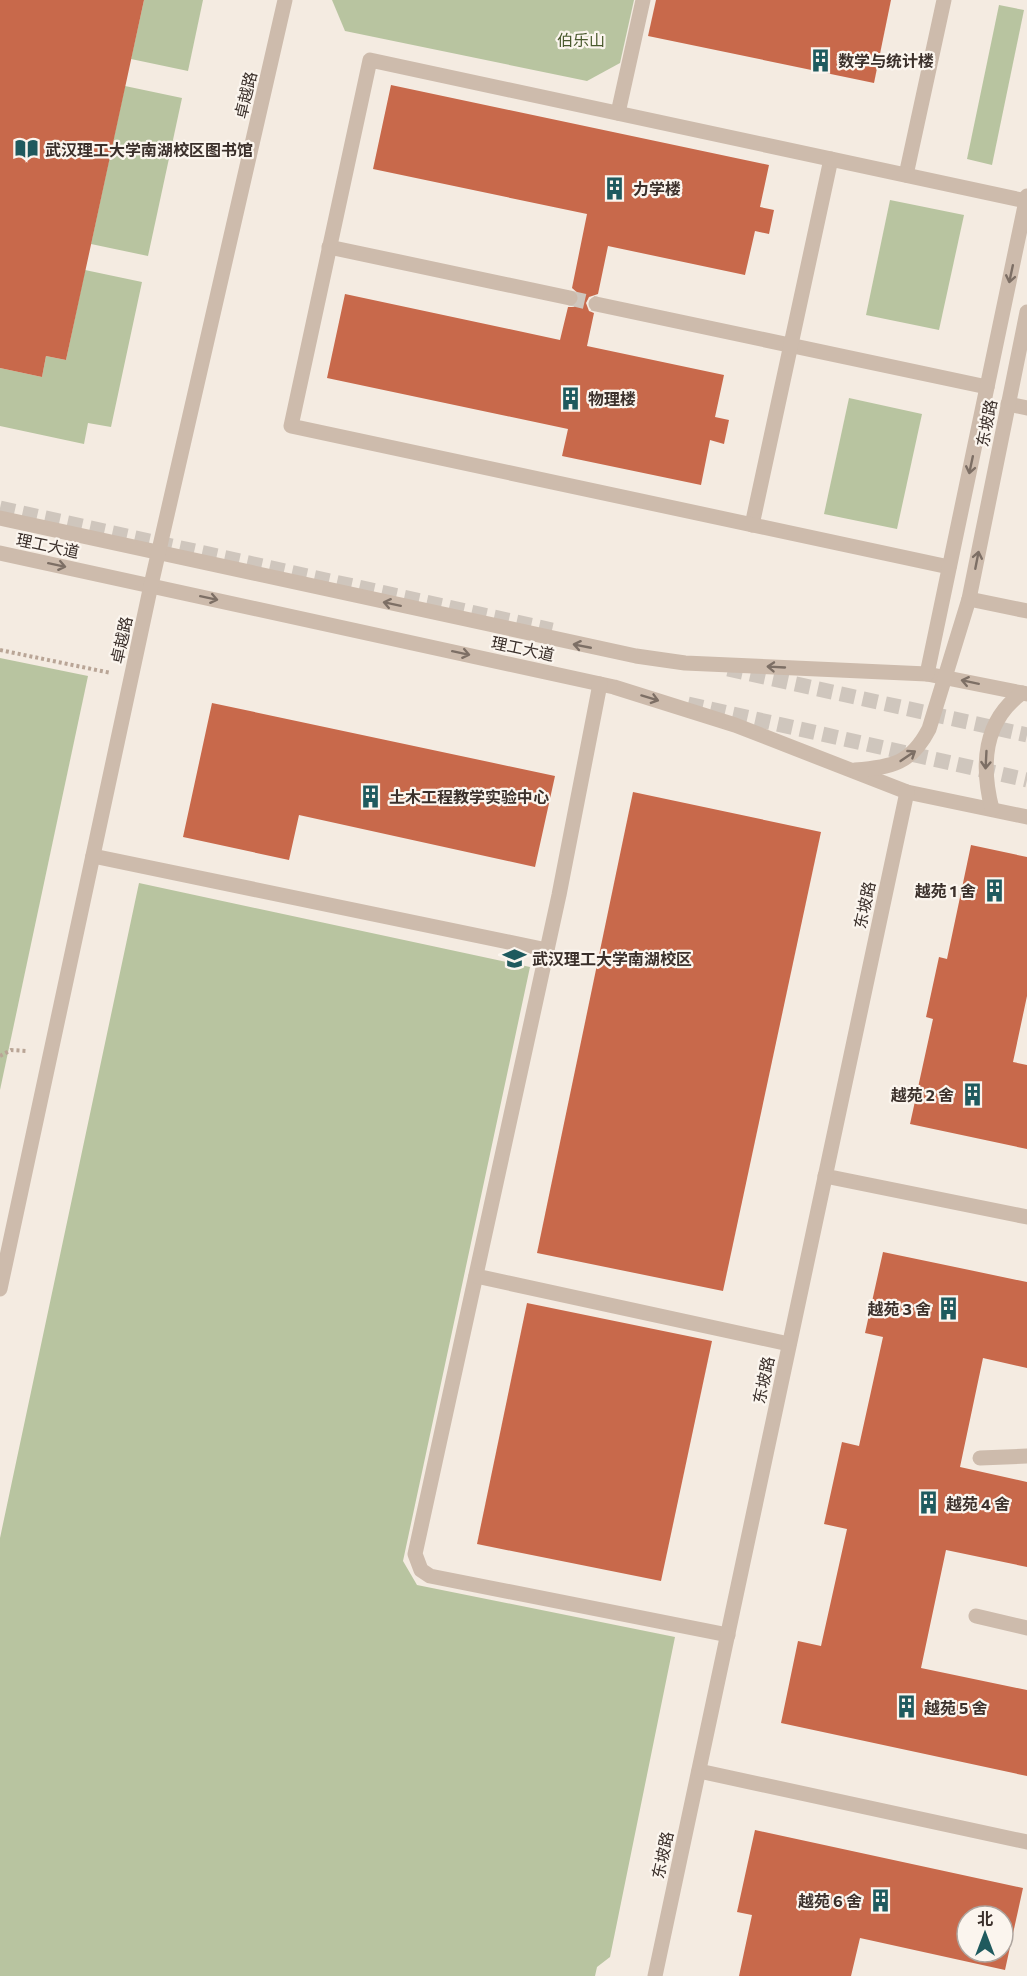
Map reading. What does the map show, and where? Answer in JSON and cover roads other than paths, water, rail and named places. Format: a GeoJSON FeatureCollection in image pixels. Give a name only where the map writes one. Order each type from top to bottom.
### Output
{"type":"FeatureCollection","features":[{"type":"Feature","properties":{"kind":"street","name":"卓越路"},"geometry":{"type":"LineString","coordinates":[[0,1289],[131,677],[285,0]]}},
{"type":"Feature","properties":{"kind":"street"},"geometry":{"type":"LineString","coordinates":[[618,113],[643,0]]}},
{"type":"Feature","properties":{"kind":"street"},"geometry":{"type":"LineString","coordinates":[[906,175],[944,0]]}},
{"type":"Feature","properties":{"kind":"street"},"geometry":{"type":"LineString","coordinates":[[950,567],[291,426],[370,60],[1027,199]]}},
{"type":"Feature","properties":{"kind":"street"},"geometry":{"type":"LineString","coordinates":[[752,525],[831,159]]}},
{"type":"Feature","properties":{"kind":"street","name":"东坡路"},"geometry":{"type":"LineString","coordinates":[[927,674],[1027,199]]}},
{"type":"Feature","properties":{"kind":"street"},"geometry":{"type":"LineString","coordinates":[[329,246],[570,298]]}},
{"type":"Feature","properties":{"kind":"street"},"geometry":{"type":"LineString","coordinates":[[596,304],[987,387]]}},
{"type":"Feature","properties":{"kind":"street","name":"东坡路"},"geometry":{"type":"LineString","coordinates":[[852,770],[893,765],[914,753],[929,729],[969,599],[1027,312]]}},
{"type":"Feature","properties":{"kind":"street"},"geometry":{"type":"LineString","coordinates":[[1008,404],[1027,408]]}},
{"type":"Feature","properties":{"kind":"street","name":"理工大道"},"geometry":{"type":"LineString","coordinates":[[0,518],[636,656],[685,663],[927,674],[1024,694]]}},
{"type":"Feature","properties":{"kind":"street","name":"理工大道"},"geometry":{"type":"LineString","coordinates":[[0,553],[600,684],[735,725],[907,792],[1027,817]]}},
{"type":"Feature","properties":{"kind":"street"},"geometry":{"type":"LineString","coordinates":[[969,599],[1027,611]]}},
{"type":"Feature","properties":{"kind":"street"},"geometry":{"type":"LineString","coordinates":[[600,684],[547,950],[415,1554],[421,1570],[430,1576],[728,1635]]}},
{"type":"Feature","properties":{"kind":"street"},"geometry":{"type":"LineString","coordinates":[[992,809],[986,776],[987,746],[997,718],[1010,702],[1024,694]]}},
{"type":"Feature","properties":{"kind":"street","name":"东坡路"},"geometry":{"type":"LineString","coordinates":[[655,1976],[907,792]]}},
{"type":"Feature","properties":{"kind":"street"},"geometry":{"type":"LineString","coordinates":[[93,856],[547,950]]}},
{"type":"Feature","properties":{"kind":"street"},"geometry":{"type":"LineString","coordinates":[[825,1176],[1027,1217]]}},
{"type":"Feature","properties":{"kind":"street"},"geometry":{"type":"LineString","coordinates":[[476,1276],[789,1344]]}},
{"type":"Feature","properties":{"kind":"street"},"geometry":{"type":"LineString","coordinates":[[980,1458],[1027,1456]]}},
{"type":"Feature","properties":{"kind":"street"},"geometry":{"type":"LineString","coordinates":[[976,1616],[1027,1628]]}},
{"type":"Feature","properties":{"kind":"street"},"geometry":{"type":"LineString","coordinates":[[699,1771],[1027,1842]]}},
{"type":"Feature","properties":{"kind":"tunnel"},"geometry":{"type":"LineString","coordinates":[[570,298],[596,304]]}},
{"type":"Feature","properties":{"kind":"tunnel"},"geometry":{"type":"LineString","coordinates":[[0,508],[552,630]]}},
{"type":"Feature","properties":{"kind":"tunnel"},"geometry":{"type":"LineString","coordinates":[[728,669],[1027,735]]}},
{"type":"Feature","properties":{"kind":"tunnel"},"geometry":{"type":"LineString","coordinates":[[688,704],[1027,780]]}},
{"type":"Feature","properties":{"kind":"place","name":"数学与统计楼"},"geometry":{"type":"Point","coordinates":[820,60]}},
{"type":"Feature","properties":{"kind":"place","name":"武汉理工大学南湖校区图书馆"},"geometry":{"type":"Point","coordinates":[27,149]}},
{"type":"Feature","properties":{"kind":"place","name":"力学楼"},"geometry":{"type":"Point","coordinates":[615,188]}},
{"type":"Feature","properties":{"kind":"place","name":"物理楼"},"geometry":{"type":"Point","coordinates":[570,398]}},
{"type":"Feature","properties":{"kind":"place","name":"土木工程教学实验中心"},"geometry":{"type":"Point","coordinates":[371,796]}},
{"type":"Feature","properties":{"kind":"place","name":"越苑 1 舍"},"geometry":{"type":"Point","coordinates":[994,890]}},
{"type":"Feature","properties":{"kind":"place","name":"武汉理工大学南湖校区"},"geometry":{"type":"Point","coordinates":[514,958]}},
{"type":"Feature","properties":{"kind":"place","name":"越苑 2 舍"},"geometry":{"type":"Point","coordinates":[972,1094]}},
{"type":"Feature","properties":{"kind":"place","name":"越苑 3 舍"},"geometry":{"type":"Point","coordinates":[949,1308]}},
{"type":"Feature","properties":{"kind":"place","name":"越苑 4 舍"},"geometry":{"type":"Point","coordinates":[928,1503]}},
{"type":"Feature","properties":{"kind":"place","name":"越苑 5 舍"},"geometry":{"type":"Point","coordinates":[906,1707]}},
{"type":"Feature","properties":{"kind":"place","name":"越苑 6 舍"},"geometry":{"type":"Point","coordinates":[880,1900]}},
{"type":"Feature","properties":{"kind":"park label","name":"伯乐山"},"geometry":{"type":"Point","coordinates":[581,39]}}]}
